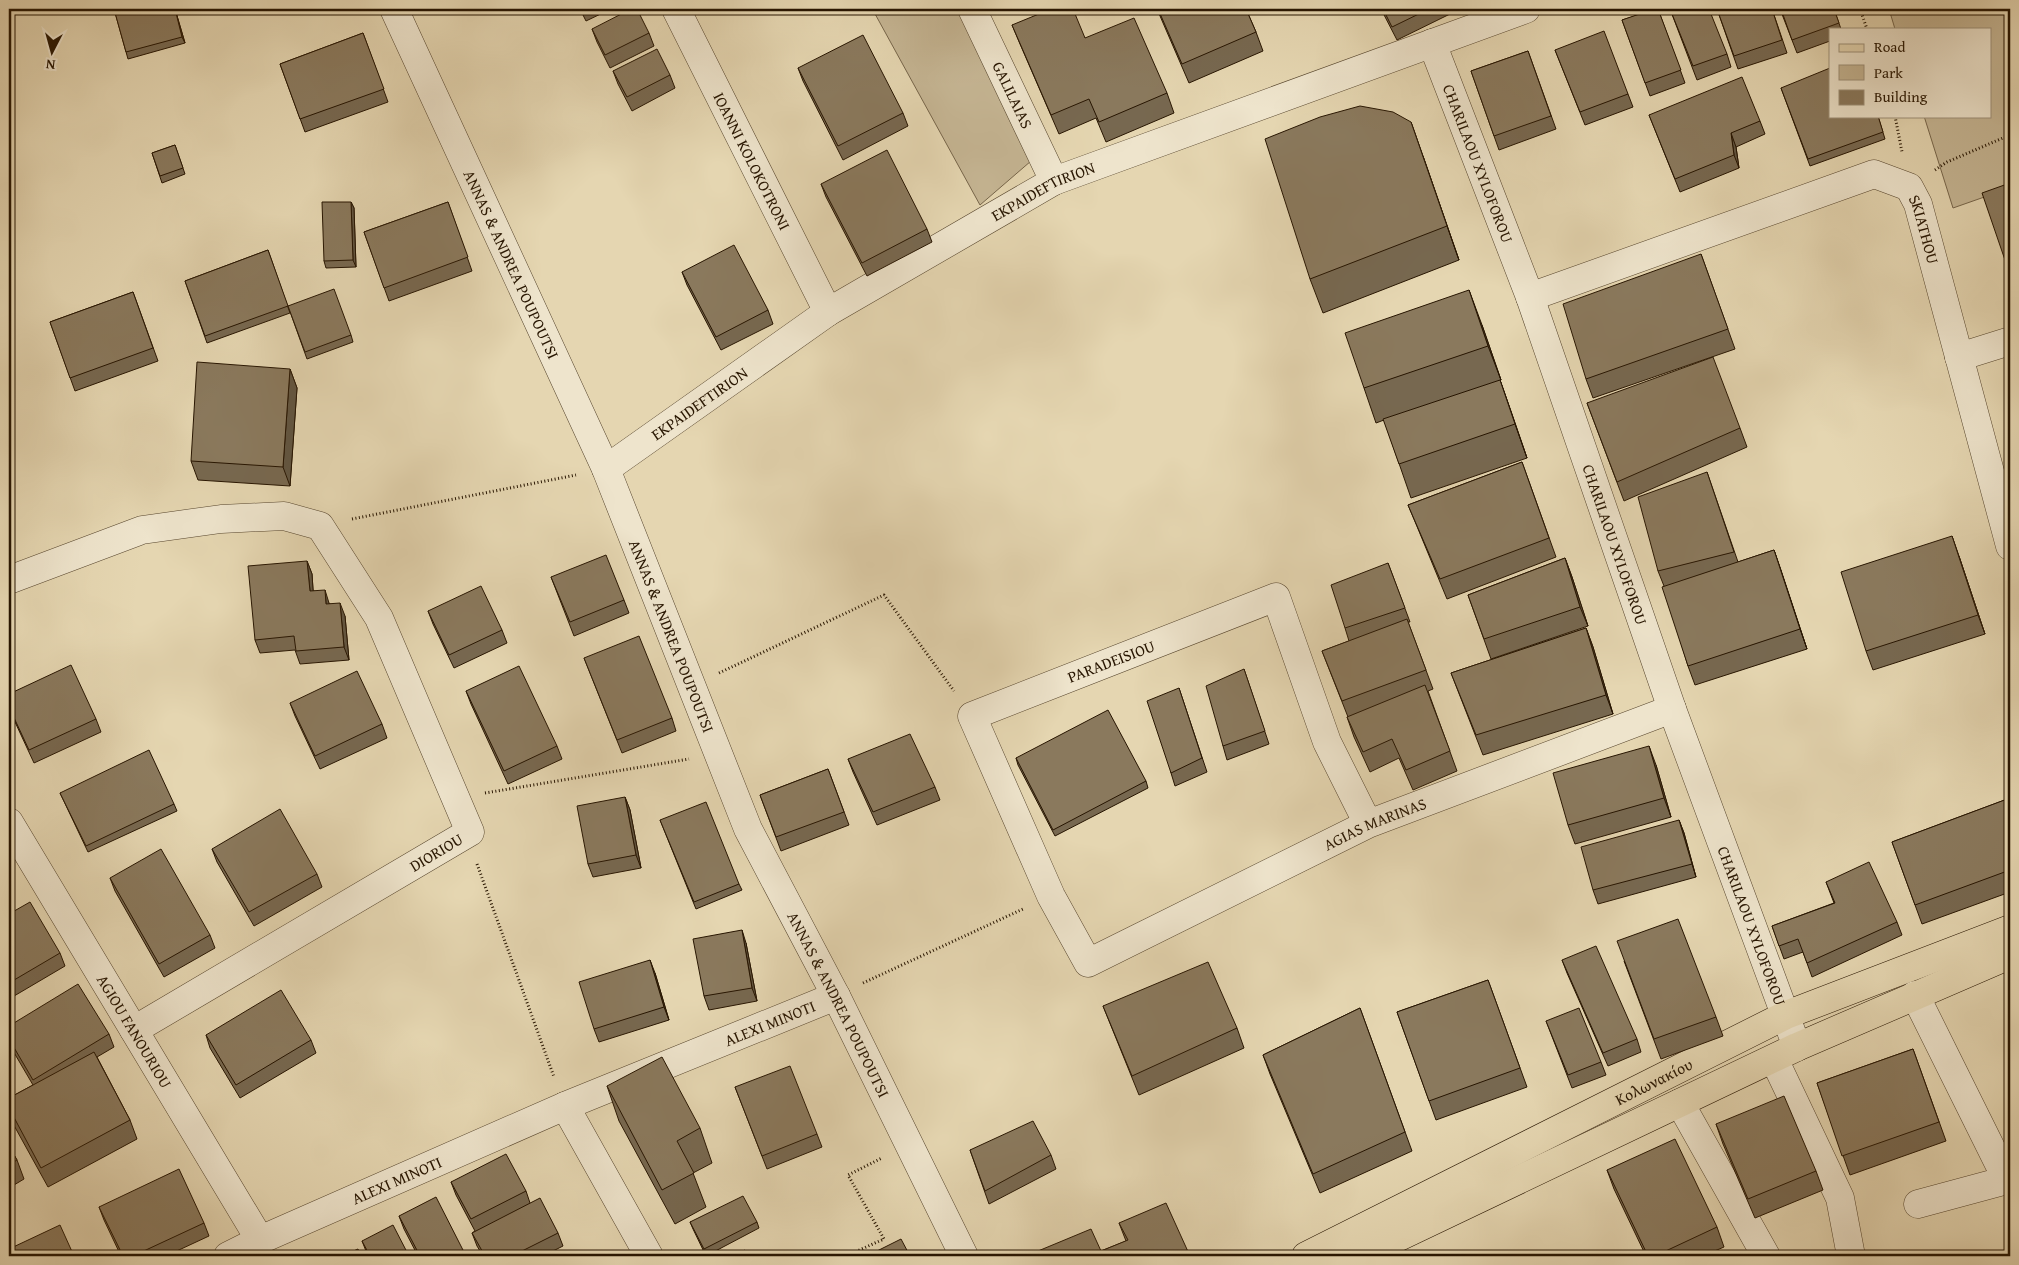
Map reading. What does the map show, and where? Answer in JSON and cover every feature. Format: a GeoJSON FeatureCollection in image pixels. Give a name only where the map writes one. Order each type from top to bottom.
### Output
{"type":"FeatureCollection","features":[{"type":"Feature","properties":{"kind":"main road","name":"Κολωνακίου"},"geometry":{"type":"LineString","coordinates":[[1358,1250],[1786,1015],[2010,929]]}},
{"type":"Feature","properties":{"kind":"main road","name":"Κολωνακίου"},"geometry":{"type":"LineString","coordinates":[[1306,1256],[1358,1250],[1786,1053],[2010,955]]}},
{"type":"Feature","properties":{"kind":"street","name":"ANNAS & ANDREA POUPOUTSI"},"geometry":{"type":"LineString","coordinates":[[394,9],[606,469],[748,829],[836,996],[964,1256]]}},
{"type":"Feature","properties":{"kind":"street","name":"IOANNI KOLOKOTRONI"},"geometry":{"type":"LineString","coordinates":[[676,9],[828,312]]}},
{"type":"Feature","properties":{"kind":"street","name":"GALILAIAS"},"geometry":{"type":"LineString","coordinates":[[972,9],[1054,181]]}},
{"type":"Feature","properties":{"kind":"street","name":"EKPAIDEFTIRION"},"geometry":{"type":"LineString","coordinates":[[606,469],[828,312],[1054,181],[1526,9]]}},
{"type":"Feature","properties":{"kind":"street","name":"CHARILAOU XYLOFOROU"},"geometry":{"type":"LineString","coordinates":[[1432,43],[1530,297],[1672,709],[1786,1015],[1786,1053],[1840,1198],[1851,1256]]}},
{"type":"Feature","properties":{"kind":"street","name":"SKIATHOU"},"geometry":{"type":"LineString","coordinates":[[1530,297],[1874,174],[1909,187],[1918,204],[2010,546]]}},
{"type":"Feature","properties":{"kind":"street"},"geometry":{"type":"LineString","coordinates":[[1959,357],[2010,341]]}},
{"type":"Feature","properties":{"kind":"street"},"geometry":{"type":"LineString","coordinates":[[9,580],[142,530],[221,519],[284,516],[320,526]]}},
{"type":"Feature","properties":{"kind":"street","name":"DIORIOU"},"geometry":{"type":"LineString","coordinates":[[134,1030],[470,832],[378,618],[320,526]]}},
{"type":"Feature","properties":{"kind":"street","name":"PARADEISIOU"},"geometry":{"type":"LineString","coordinates":[[972,716],[1276,597],[1327,742],[1368,824]]}},
{"type":"Feature","properties":{"kind":"street","name":"AGIAS MARINAS"},"geometry":{"type":"LineString","coordinates":[[1051,896],[1088,963],[1368,824],[1672,709]]}},
{"type":"Feature","properties":{"kind":"street"},"geometry":{"type":"LineString","coordinates":[[972,716],[1051,896]]}},
{"type":"Feature","properties":{"kind":"street","name":"AGIOU FANOURIOU"},"geometry":{"type":"LineString","coordinates":[[9,822],[260,1240]]}},
{"type":"Feature","properties":{"kind":"street"},"geometry":{"type":"LineString","coordinates":[[1915,995],[2007,1180],[1918,1204]]}},
{"type":"Feature","properties":{"kind":"street","name":"ALEXI MINOTI"},"geometry":{"type":"LineString","coordinates":[[228,1256],[260,1240],[565,1106],[836,996]]}},
{"type":"Feature","properties":{"kind":"street"},"geometry":{"type":"LineString","coordinates":[[1680,1103],[1766,1256]]}},
{"type":"Feature","properties":{"kind":"street"},"geometry":{"type":"LineString","coordinates":[[565,1106],[649,1256]]}},
{"type":"Feature","properties":{"kind":"path"},"geometry":{"type":"LineString","coordinates":[[1860,9],[1867,28]]}},
{"type":"Feature","properties":{"kind":"path"},"geometry":{"type":"LineString","coordinates":[[1909,187],[1947,162],[2010,135]]}},
{"type":"Feature","properties":{"kind":"path"},"geometry":{"type":"LineString","coordinates":[[320,526],[606,469]]}},
{"type":"Feature","properties":{"kind":"path"},"geometry":{"type":"LineString","coordinates":[[692,686],[884,595],[972,716]]}},
{"type":"Feature","properties":{"kind":"path"},"geometry":{"type":"LineString","coordinates":[[456,798],[719,754]]}},
{"type":"Feature","properties":{"kind":"path"},"geometry":{"type":"LineString","coordinates":[[470,832],[472,850],[565,1106]]}},
{"type":"Feature","properties":{"kind":"path"},"geometry":{"type":"LineString","coordinates":[[836,996],[1051,896]]}},
{"type":"Feature","properties":{"kind":"path"},"geometry":{"type":"LineString","coordinates":[[846,1256],[884,1239],[848,1175],[910,1145]]}},
{"type":"Feature","properties":{"kind":"green space"},"geometry":{"type":"Polygon","coordinates":[[[886,9],[960,9],[1031,161],[980,205],[874,12],[886,9]]]}},
{"type":"Feature","properties":{"kind":"green space"},"geometry":{"type":"Polygon","coordinates":[[[1889,9],[2010,9],[2010,188],[1953,208],[1925,118],[1992,118],[1992,28],[1895,28],[1889,9]]]}},
{"type":"Feature","properties":{"kind":"building"},"geometry":{"type":"Polygon","coordinates":[[[114,9],[175,9],[182,37],[126,52],[114,9]]]}},
{"type":"Feature","properties":{"kind":"building"},"geometry":{"type":"Polygon","coordinates":[[[631,9],[637,9],[649,33],[605,55],[592,29],[631,9]]]}},
{"type":"Feature","properties":{"kind":"building"},"geometry":{"type":"Polygon","coordinates":[[[1051,9],[1073,9],[1085,38],[1134,18],[1167,93],[1099,122],[1089,99],[1051,115],[1012,25],[1051,9]]]}},
{"type":"Feature","properties":{"kind":"building"},"geometry":{"type":"Polygon","coordinates":[[[1158,9],[1246,9],[1256,32],[1182,64],[1158,9]]]}},
{"type":"Feature","properties":{"kind":"building"},"geometry":{"type":"Polygon","coordinates":[[[1383,9],[1429,9],[1392,27],[1383,9]]]}},
{"type":"Feature","properties":{"kind":"building"},"geometry":{"type":"Polygon","coordinates":[[[1658,9],[1681,70],[1645,83],[1622,20],[1658,9]]]}},
{"type":"Feature","properties":{"kind":"building"},"geometry":{"type":"Polygon","coordinates":[[[1670,9],[1709,9],[1727,54],[1693,66],[1670,9]]]}},
{"type":"Feature","properties":{"kind":"building"},"geometry":{"type":"Polygon","coordinates":[[[1717,9],[1772,9],[1782,40],[1734,56],[1717,9]]]}},
{"type":"Feature","properties":{"kind":"building"},"geometry":{"type":"Polygon","coordinates":[[[1781,9],[1834,9],[1839,23],[1792,40],[1781,9]]]}},
{"type":"Feature","properties":{"kind":"building"},"geometry":{"type":"Polygon","coordinates":[[[1604,31],[1628,94],[1580,112],[1555,50],[1604,31]]]}},
{"type":"Feature","properties":{"kind":"building"},"geometry":{"type":"Polygon","coordinates":[[[363,33],[384,89],[300,119],[280,64],[363,33]]]}},
{"type":"Feature","properties":{"kind":"building"},"geometry":{"type":"Polygon","coordinates":[[[863,35],[903,113],[838,146],[798,68],[863,35]]]}},
{"type":"Feature","properties":{"kind":"building"},"geometry":{"type":"Polygon","coordinates":[[[657,49],[670,75],[627,97],[613,71],[657,49]]]}},
{"type":"Feature","properties":{"kind":"building"},"geometry":{"type":"Polygon","coordinates":[[[1528,51],[1551,116],[1494,136],[1471,71],[1528,51]]]}},
{"type":"Feature","properties":{"kind":"building"},"geometry":{"type":"Polygon","coordinates":[[[1829,68],[1829,118],[1879,118],[1883,132],[1808,159],[1781,88],[1829,68]]]}},
{"type":"Feature","properties":{"kind":"building"},"geometry":{"type":"Polygon","coordinates":[[[1742,77],[1760,121],[1731,133],[1734,155],[1675,179],[1649,115],[1742,77]]]}},
{"type":"Feature","properties":{"kind":"building"},"geometry":{"type":"Polygon","coordinates":[[[1360,106],[1393,112],[1411,122],[1447,226],[1310,279],[1265,139],[1320,117],[1360,106]]]}},
{"type":"Feature","properties":{"kind":"building"},"geometry":{"type":"Polygon","coordinates":[[[175,145],[183,168],[160,176],[152,153],[175,145]]]}},
{"type":"Feature","properties":{"kind":"building"},"geometry":{"type":"Polygon","coordinates":[[[887,150],[927,229],[862,263],[821,184],[887,150]]]}},
{"type":"Feature","properties":{"kind":"building"},"geometry":{"type":"Polygon","coordinates":[[[2010,183],[2010,261],[2006,263],[1982,193],[2010,183]]]}},
{"type":"Feature","properties":{"kind":"building"},"geometry":{"type":"Polygon","coordinates":[[[322,202],[351,202],[353,260],[324,261],[322,202]]]}},
{"type":"Feature","properties":{"kind":"building"},"geometry":{"type":"Polygon","coordinates":[[[448,202],[468,257],[384,288],[364,232],[448,202]]]}},
{"type":"Feature","properties":{"kind":"building"},"geometry":{"type":"Polygon","coordinates":[[[734,245],[768,310],[716,337],[682,272],[734,245]]]}},
{"type":"Feature","properties":{"kind":"building"},"geometry":{"type":"Polygon","coordinates":[[[268,250],[288,306],[205,336],[185,281],[268,250]]]}},
{"type":"Feature","properties":{"kind":"building"},"geometry":{"type":"Polygon","coordinates":[[[1701,254],[1728,329],[1586,379],[1563,304],[1701,254]]]}},
{"type":"Feature","properties":{"kind":"building"},"geometry":{"type":"Polygon","coordinates":[[[334,289],[351,335],[305,352],[288,306],[334,289]]]}},
{"type":"Feature","properties":{"kind":"building"},"geometry":{"type":"Polygon","coordinates":[[[1469,290],[1488,346],[1364,388],[1345,333],[1469,290]]]}},
{"type":"Feature","properties":{"kind":"building"},"geometry":{"type":"Polygon","coordinates":[[[133,292],[153,348],[70,378],[50,322],[133,292]]]}},
{"type":"Feature","properties":{"kind":"building"},"geometry":{"type":"Polygon","coordinates":[[[1713,357],[1740,428],[1617,482],[1587,403],[1713,357]]]}},
{"type":"Feature","properties":{"kind":"building"},"geometry":{"type":"Polygon","coordinates":[[[197,362],[290,369],[283,467],[191,461],[197,362]]]}},
{"type":"Feature","properties":{"kind":"building"},"geometry":{"type":"Polygon","coordinates":[[[1500,380],[1515,424],[1399,464],[1383,419],[1500,380]]]}},
{"type":"Feature","properties":{"kind":"building"},"geometry":{"type":"Polygon","coordinates":[[[1522,462],[1549,538],[1440,579],[1408,505],[1522,462]]]}},
{"type":"Feature","properties":{"kind":"building"},"geometry":{"type":"Polygon","coordinates":[[[1707,472],[1734,552],[1658,571],[1638,497],[1707,472]]]}},
{"type":"Feature","properties":{"kind":"building"},"geometry":{"type":"Polygon","coordinates":[[[1952,536],[1978,615],[1866,651],[1841,572],[1952,536]]]}},
{"type":"Feature","properties":{"kind":"building"},"geometry":{"type":"Polygon","coordinates":[[[1774,550],[1800,629],[1688,666],[1662,587],[1774,550]]]}},
{"type":"Feature","properties":{"kind":"building"},"geometry":{"type":"Polygon","coordinates":[[[606,555],[624,600],[570,622],[551,577],[606,555]]]}},
{"type":"Feature","properties":{"kind":"building"},"geometry":{"type":"Polygon","coordinates":[[[1565,558],[1580,607],[1484,639],[1468,595],[1565,558]]]}},
{"type":"Feature","properties":{"kind":"building"},"geometry":{"type":"Polygon","coordinates":[[[307,561],[310,591],[325,590],[326,604],[340,603],[344,647],[296,651],[294,636],[255,640],[248,566],[307,561]]]}},
{"type":"Feature","properties":{"kind":"building"},"geometry":{"type":"Polygon","coordinates":[[[1388,563],[1405,608],[1345,628],[1331,585],[1388,563]]]}},
{"type":"Feature","properties":{"kind":"building"},"geometry":{"type":"Polygon","coordinates":[[[481,586],[502,630],[449,655],[428,611],[481,586]]]}},
{"type":"Feature","properties":{"kind":"building"},"geometry":{"type":"Polygon","coordinates":[[[1407,619],[1426,670],[1342,701],[1322,651],[1407,619]]]}},
{"type":"Feature","properties":{"kind":"building"},"geometry":{"type":"Polygon","coordinates":[[[1586,628],[1606,695],[1476,735],[1451,673],[1586,628]]]}},
{"type":"Feature","properties":{"kind":"building"},"geometry":{"type":"Polygon","coordinates":[[[639,636],[672,718],[617,740],[584,658],[639,636]]]}},
{"type":"Feature","properties":{"kind":"building"},"geometry":{"type":"Polygon","coordinates":[[[71,665],[96,719],[29,750],[9,707],[9,694],[71,665]]]}},
{"type":"Feature","properties":{"kind":"building"},"geometry":{"type":"Polygon","coordinates":[[[519,666],[557,746],[504,771],[466,691],[519,666]]]}},
{"type":"Feature","properties":{"kind":"building"},"geometry":{"type":"Polygon","coordinates":[[[1244,669],[1265,731],[1223,746],[1206,686],[1244,669]]]}},
{"type":"Feature","properties":{"kind":"building"},"geometry":{"type":"Polygon","coordinates":[[[357,671],[382,724],[315,756],[290,703],[357,671]]]}},
{"type":"Feature","properties":{"kind":"building"},"geometry":{"type":"Polygon","coordinates":[[[1425,685],[1450,751],[1406,770],[1392,739],[1363,752],[1347,717],[1425,685]]]}},
{"type":"Feature","properties":{"kind":"building"},"geometry":{"type":"Polygon","coordinates":[[[1179,688],[1202,758],[1171,773],[1147,701],[1179,688]]]}},
{"type":"Feature","properties":{"kind":"building"},"geometry":{"type":"Polygon","coordinates":[[[1108,710],[1146,781],[1053,830],[1016,758],[1108,710]]]}},
{"type":"Feature","properties":{"kind":"building"},"geometry":{"type":"Polygon","coordinates":[[[910,734],[935,787],[873,812],[848,759],[910,734]]]}},
{"type":"Feature","properties":{"kind":"building"},"geometry":{"type":"Polygon","coordinates":[[[1649,746],[1664,798],[1568,825],[1553,773],[1649,746]]]}},
{"type":"Feature","properties":{"kind":"building"},"geometry":{"type":"Polygon","coordinates":[[[149,750],[174,804],[86,846],[60,793],[149,750]]]}},
{"type":"Feature","properties":{"kind":"building"},"geometry":{"type":"Polygon","coordinates":[[[828,769],[844,812],[776,837],[760,795],[828,769]]]}},
{"type":"Feature","properties":{"kind":"building"},"geometry":{"type":"Polygon","coordinates":[[[625,797],[636,855],[588,864],[577,806],[625,797]]]}},
{"type":"Feature","properties":{"kind":"building"},"geometry":{"type":"Polygon","coordinates":[[[2010,798],[2010,870],[1915,905],[1892,842],[2010,798]]]}},
{"type":"Feature","properties":{"kind":"building"},"geometry":{"type":"Polygon","coordinates":[[[706,802],[739,884],[694,902],[660,820],[706,802]]]}},
{"type":"Feature","properties":{"kind":"building"},"geometry":{"type":"Polygon","coordinates":[[[280,809],[317,874],[249,912],[212,849],[280,809]]]}},
{"type":"Feature","properties":{"kind":"building"},"geometry":{"type":"Polygon","coordinates":[[[1679,820],[1692,864],[1593,890],[1581,847],[1679,820]]]}},
{"type":"Feature","properties":{"kind":"building"},"geometry":{"type":"Polygon","coordinates":[[[161,849],[210,935],[159,964],[110,878],[161,849]]]}},
{"type":"Feature","properties":{"kind":"building"},"geometry":{"type":"Polygon","coordinates":[[[1869,862],[1897,922],[1807,963],[1798,939],[1779,946],[1772,926],[1835,903],[1826,882],[1869,862]]]}},
{"type":"Feature","properties":{"kind":"building"},"geometry":{"type":"Polygon","coordinates":[[[30,902],[60,953],[9,983],[9,914],[30,902]]]}},
{"type":"Feature","properties":{"kind":"building"},"geometry":{"type":"Polygon","coordinates":[[[1678,919],[1716,1017],[1654,1039],[1617,941],[1678,919]]]}},
{"type":"Feature","properties":{"kind":"building"},"geometry":{"type":"Polygon","coordinates":[[[742,930],[752,988],[704,996],[693,939],[742,930]]]}},
{"type":"Feature","properties":{"kind":"building"},"geometry":{"type":"Polygon","coordinates":[[[1596,946],[1637,1039],[1603,1053],[1562,960],[1596,946]]]}},
{"type":"Feature","properties":{"kind":"building"},"geometry":{"type":"Polygon","coordinates":[[[650,960],[664,1007],[594,1029],[579,982],[650,960]]]}},
{"type":"Feature","properties":{"kind":"building"},"geometry":{"type":"Polygon","coordinates":[[[1208,962],[1237,1028],[1132,1076],[1103,1006],[1208,962]]]}},
{"type":"Feature","properties":{"kind":"building"},"geometry":{"type":"Polygon","coordinates":[[[1488,980],[1520,1068],[1429,1101],[1397,1012],[1488,980]]]}},
{"type":"Feature","properties":{"kind":"building"},"geometry":{"type":"Polygon","coordinates":[[[78,984],[109,1034],[33,1080],[9,1039],[9,1026],[78,984]]]}},
{"type":"Feature","properties":{"kind":"building"},"geometry":{"type":"Polygon","coordinates":[[[281,990],[311,1040],[236,1085],[206,1035],[281,990]]]}},
{"type":"Feature","properties":{"kind":"building"},"geometry":{"type":"Polygon","coordinates":[[[1360,1008],[1405,1132],[1313,1174],[1263,1055],[1360,1008]]]}},
{"type":"Feature","properties":{"kind":"building"},"geometry":{"type":"Polygon","coordinates":[[[1579,1008],[1601,1062],[1568,1075],[1546,1021],[1579,1008]]]}},
{"type":"Feature","properties":{"kind":"building"},"geometry":{"type":"Polygon","coordinates":[[[2010,1028],[2010,1045],[2005,1030],[2010,1028]]]}},
{"type":"Feature","properties":{"kind":"building"},"geometry":{"type":"Polygon","coordinates":[[[1913,1049],[1939,1122],[1842,1156],[1817,1083],[1913,1049]]]}},
{"type":"Feature","properties":{"kind":"building"},"geometry":{"type":"Polygon","coordinates":[[[94,1052],[130,1120],[41,1168],[9,1108],[9,1098],[94,1052]]]}},
{"type":"Feature","properties":{"kind":"building"},"geometry":{"type":"Polygon","coordinates":[[[662,1057],[700,1128],[677,1141],[694,1173],[662,1190],[607,1086],[662,1057]]]}},
{"type":"Feature","properties":{"kind":"building"},"geometry":{"type":"Polygon","coordinates":[[[790,1066],[817,1134],[762,1156],[735,1087],[790,1066]]]}},
{"type":"Feature","properties":{"kind":"building"},"geometry":{"type":"Polygon","coordinates":[[[1784,1096],[1816,1171],[1748,1199],[1716,1124],[1784,1096]]]}},
{"type":"Feature","properties":{"kind":"building"},"geometry":{"type":"Polygon","coordinates":[[[1033,1121],[1051,1155],[985,1191],[970,1150],[1033,1121]]]}},
{"type":"Feature","properties":{"kind":"building"},"geometry":{"type":"Polygon","coordinates":[[[1675,1139],[1717,1227],[1655,1256],[1648,1256],[1607,1170],[1675,1139]]]}},
{"type":"Feature","properties":{"kind":"building"},"geometry":{"type":"Polygon","coordinates":[[[9,1146],[17,1160],[9,1165],[9,1146]]]}},
{"type":"Feature","properties":{"kind":"building"},"geometry":{"type":"Polygon","coordinates":[[[506,1154],[526,1191],[471,1219],[451,1182],[506,1154]]]}},
{"type":"Feature","properties":{"kind":"building"},"geometry":{"type":"Polygon","coordinates":[[[179,1169],[204,1223],[133,1256],[123,1256],[99,1207],[179,1169]]]}},
{"type":"Feature","properties":{"kind":"building"},"geometry":{"type":"Polygon","coordinates":[[[743,1196],[757,1222],[704,1249],[690,1222],[743,1196]]]}},
{"type":"Feature","properties":{"kind":"building"},"geometry":{"type":"Polygon","coordinates":[[[436,1197],[464,1252],[456,1256],[420,1256],[399,1216],[436,1197]]]}},
{"type":"Feature","properties":{"kind":"building"},"geometry":{"type":"Polygon","coordinates":[[[540,1198],[558,1233],[512,1256],[485,1256],[472,1233],[540,1198]]]}},
{"type":"Feature","properties":{"kind":"building"},"geometry":{"type":"Polygon","coordinates":[[[1166,1203],[1190,1256],[1026,1256],[1091,1229],[1101,1251],[1128,1240],[1119,1223],[1166,1203]]]}},
{"type":"Feature","properties":{"kind":"building"},"geometry":{"type":"Polygon","coordinates":[[[60,1225],[74,1256],[9,1256],[9,1249],[60,1225]]]}},
{"type":"Feature","properties":{"kind":"building"},"geometry":{"type":"Polygon","coordinates":[[[393,1225],[409,1256],[370,1256],[362,1241],[393,1225]]]}},
{"type":"Feature","properties":{"kind":"building"},"geometry":{"type":"Polygon","coordinates":[[[901,1239],[910,1256],[877,1256],[875,1252],[901,1239]]]}},
{"type":"Feature","properties":{"kind":"building"},"geometry":{"type":"Polygon","coordinates":[[[358,1249],[361,1256],[342,1256],[358,1249]]]}},
{"type":"Feature","properties":{"kind":"building"},"geometry":{"type":"Polygon","coordinates":[[[745,1250],[748,1256],[734,1256],[745,1250]]]}}]}
